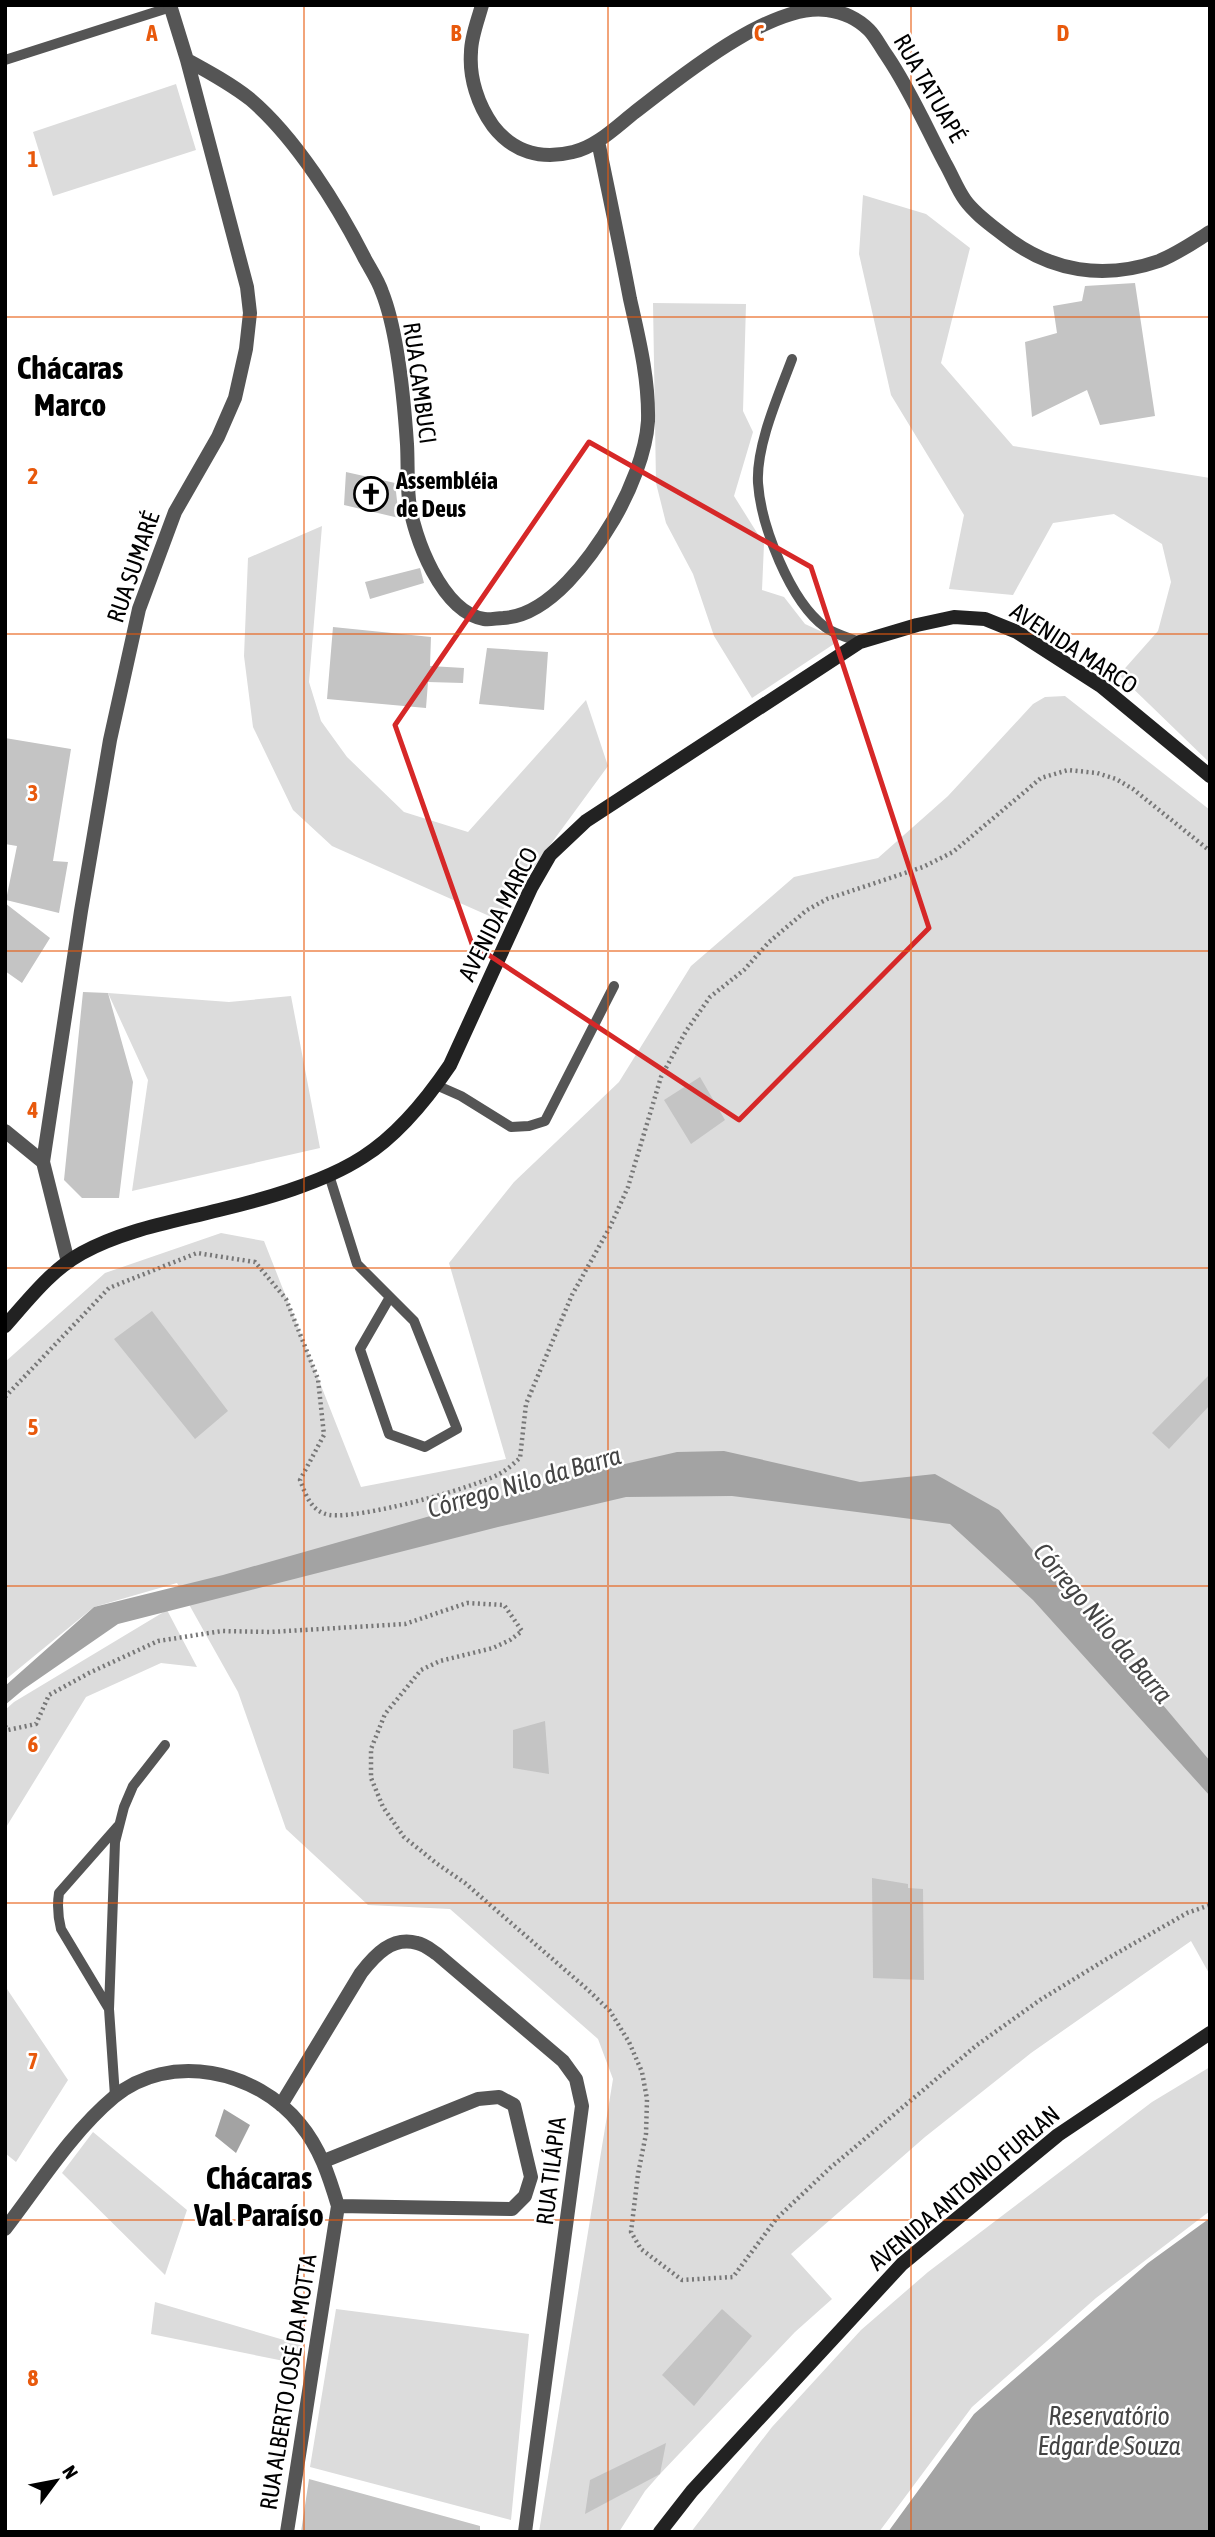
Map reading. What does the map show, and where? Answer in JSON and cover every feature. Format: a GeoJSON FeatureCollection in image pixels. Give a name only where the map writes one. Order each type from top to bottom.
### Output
{"type":"FeatureCollection","features":[{"type":"Feature","properties":{"kind":"main road","name":"AVENIDA MARCO"},"geometry":{"type":"LineString","coordinates":[[5,1325],[57,1269],[116,1237],[263,1198],[330,1175],[363,1157],[393,1133],[436,1085],[450,1065],[531,888],[550,855],[586,821],[859,642],[954,617],[985,619],[1017,632],[1101,686],[1210,776]]}},
{"type":"Feature","properties":{"kind":"main road","name":"AVENIDA ANTONIO FURLAN"},"geometry":{"type":"LineString","coordinates":[[660,2532],[692,2491],[902,2264],[1058,2135],[1210,2033]]}},
{"type":"Feature","properties":{"kind":"street","name":"RUA TATUAPÉ"},"geometry":{"type":"LineString","coordinates":[[482,5],[470,51],[476,93],[485,114],[501,136],[525,153],[547,156],[574,152],[598,141],[661,92],[767,21],[797,12],[825,9],[849,15],[870,31],[901,76],[966,201],[1015,244],[1049,261],[1086,272],[1112,270],[1161,260],[1210,232]]}},
{"type":"Feature","properties":{"kind":"street","name":"RUA SUMARÉ"},"geometry":{"type":"LineString","coordinates":[[43,1162],[110,740],[139,609],[175,512],[218,437],[236,398],[250,313],[247,287],[187,60],[170,6]]}},
{"type":"Feature","properties":{"kind":"street","name":"RUA CAMBUCI"},"geometry":{"type":"LineString","coordinates":[[187,60],[252,101],[308,165],[348,224],[382,292],[395,339],[407,443],[409,500],[415,530],[430,566],[447,594],[462,609],[483,619],[516,617],[541,605],[565,583],[588,560],[615,517],[637,469],[648,423],[646,374],[598,141]]}},
{"type":"Feature","properties":{"kind":"street"},"geometry":{"type":"LineString","coordinates":[[5,1131],[43,1162],[68,1262]]}},
{"type":"Feature","properties":{"kind":"street","name":"RUA TILÁPIA"},"geometry":{"type":"LineString","coordinates":[[281,2105],[361,1973],[375,1955],[386,1947],[401,1942],[418,1943],[437,1954],[563,2060],[576,2080],[582,2106],[525,2532]]}},
{"type":"Feature","properties":{"kind":"street","name":"RUA ALBERTO JOSÉ DA MOTTA"},"geometry":{"type":"LineString","coordinates":[[5,2229],[82,2129],[115,2096],[154,2074],[187,2070],[236,2078],[281,2105],[301,2124],[324,2161],[338,2206],[287,2532]]}},
{"type":"Feature","properties":{"kind":"street"},"geometry":{"type":"LineString","coordinates":[[324,2161],[478,2099],[499,2097],[514,2105],[531,2177],[525,2196],[512,2209],[338,2206]]}},
{"type":"Feature","properties":{"kind":"lane"},"geometry":{"type":"LineString","coordinates":[[5,61],[170,6]]}},
{"type":"Feature","properties":{"kind":"lane"},"geometry":{"type":"LineString","coordinates":[[792,359],[765,431],[758,482],[769,535],[788,583],[810,612],[825,628],[859,642]]}},
{"type":"Feature","properties":{"kind":"lane"},"geometry":{"type":"LineString","coordinates":[[436,1085],[461,1096],[511,1127],[530,1126],[545,1121],[614,986]]}},
{"type":"Feature","properties":{"kind":"lane"},"geometry":{"type":"LineString","coordinates":[[330,1175],[358,1264],[414,1321],[457,1429],[425,1447],[389,1434],[360,1349],[390,1297]]}},
{"type":"Feature","properties":{"kind":"lane"},"geometry":{"type":"LineString","coordinates":[[115,2096],[109,2009],[114,1862],[119,1825],[134,1786],[164,1745]]}},
{"type":"Feature","properties":{"kind":"lane"},"geometry":{"type":"LineString","coordinates":[[109,2009],[61,1929],[58,1902],[59,1894],[119,1825]]}},
{"type":"Feature","properties":{"kind":"path"},"geometry":{"type":"LineString","coordinates":[[5,1397],[109,1288],[197,1253],[256,1262],[286,1299],[318,1379],[324,1435],[300,1480],[310,1505],[328,1515],[368,1512],[455,1490],[499,1474],[520,1458],[526,1404],[572,1295],[610,1227],[628,1187],[661,1077],[686,1031],[710,997],[744,970],[769,942],[807,910],[827,900],[923,867],[953,852],[1041,778],[1068,769],[1116,779],[1133,789],[1210,851]]}},
{"type":"Feature","properties":{"kind":"path"},"geometry":{"type":"LineString","coordinates":[[6,1727],[8,1731],[36,1724],[49,1695],[158,1641],[222,1631],[270,1632],[405,1624],[467,1603],[504,1605],[522,1631],[493,1648],[440,1661],[421,1670],[385,1714],[371,1749],[371,1778],[383,1807],[404,1837],[474,1891],[610,2011],[629,2042],[642,2072],[647,2099],[646,2134],[631,2232],[641,2249],[682,2280],[733,2277],[777,2218],[830,2168],[978,2045],[1040,2000],[1105,1960],[1186,1913],[1210,1905]]}},
{"type":"Feature","properties":{"kind":"highlighted area"},"geometry":{"type":"Polygon","coordinates":[[[589,442],[811,567],[929,928],[739,1120],[472,944],[395,725],[589,442]]]}},
{"type":"Feature","properties":{"kind":"shaded area"},"geometry":{"type":"Polygon","coordinates":[[[176,84],[196,150],[53,196],[33,132],[176,84]]]}},
{"type":"Feature","properties":{"kind":"shaded area"},"geometry":{"type":"Polygon","coordinates":[[[863,195],[926,214],[970,248],[941,363],[1013,446],[1210,478],[1210,763],[1119,675],[1158,631],[1171,582],[1162,544],[1114,514],[1053,523],[1013,595],[949,589],[964,515],[891,395],[859,254],[863,195]]]}},
{"type":"Feature","properties":{"kind":"shaded area"},"geometry":{"type":"Polygon","coordinates":[[[653,303],[746,304],[743,411],[753,432],[734,496],[764,544],[762,590],[784,597],[805,624],[840,640],[752,698],[714,636],[693,574],[666,523],[656,483],[653,303]]]}},
{"type":"Feature","properties":{"kind":"shaded area"},"geometry":{"type":"Polygon","coordinates":[[[322,526],[309,682],[321,721],[347,757],[404,812],[468,832],[586,700],[608,766],[496,919],[332,846],[293,810],[253,727],[244,656],[248,558],[322,526]]]}},
{"type":"Feature","properties":{"kind":"shaded area"},"geometry":{"type":"Polygon","coordinates":[[[1065,696],[1210,810],[1210,1975],[1191,1941],[1031,2053],[925,2137],[791,2254],[832,2299],[795,2332],[660,2474],[645,2491],[619,2532],[539,2532],[613,2079],[598,2039],[450,1909],[368,1905],[286,1829],[238,1692],[177,1583],[94,1607],[5,1680],[5,1362],[105,1273],[221,1233],[264,1241],[361,1487],[506,1459],[449,1263],[514,1182],[619,1082],[691,966],[794,877],[878,858],[948,796],[1033,704],[1045,697],[1065,696]]]}},
{"type":"Feature","properties":{"kind":"shaded area"},"geometry":{"type":"Polygon","coordinates":[[[108,993],[229,1002],[291,996],[320,1148],[132,1191],[148,1080],[108,993]]]}},
{"type":"Feature","properties":{"kind":"shaded area"},"geometry":{"type":"Polygon","coordinates":[[[167,1610],[197,1667],[161,1663],[86,1697],[5,1829],[5,1710],[167,1610]]]}},
{"type":"Feature","properties":{"kind":"shaded area"},"geometry":{"type":"Polygon","coordinates":[[[5,1986],[68,2080],[16,2162],[5,2153],[5,1986]]]}},
{"type":"Feature","properties":{"kind":"shaded area"},"geometry":{"type":"Polygon","coordinates":[[[1210,2067],[1210,2211],[1096,2298],[972,2407],[879,2532],[691,2532],[772,2427],[861,2330],[928,2272],[1152,2102],[1210,2067]]]}},
{"type":"Feature","properties":{"kind":"shaded area"},"geometry":{"type":"Polygon","coordinates":[[[93,2132],[187,2210],[165,2275],[62,2173],[93,2132]]]}},
{"type":"Feature","properties":{"kind":"shaded area"},"geometry":{"type":"Polygon","coordinates":[[[155,2302],[301,2345],[299,2364],[151,2334],[155,2302]]]}},
{"type":"Feature","properties":{"kind":"shaded area"},"geometry":{"type":"Polygon","coordinates":[[[336,2309],[529,2334],[511,2520],[310,2467],[336,2309]]]}},
{"type":"Feature","properties":{"kind":"water"},"geometry":{"type":"Polygon","coordinates":[[[724,1451],[860,1482],[935,1474],[999,1510],[1210,1761],[1210,1796],[1033,1600],[950,1524],[732,1496],[626,1497],[118,1624],[5,1705],[5,1686],[94,1607],[223,1575],[564,1478],[677,1452],[724,1451]]]}},
{"type":"Feature","properties":{"kind":"water"},"geometry":{"type":"Polygon","coordinates":[[[224,2109],[250,2125],[236,2153],[215,2136],[224,2109]]]}},
{"type":"Feature","properties":{"kind":"water","name":"Reservatório Edgar de Souza"},"geometry":{"type":"Polygon","coordinates":[[[1210,2218],[1210,2532],[888,2532],[974,2414],[1148,2263],[1210,2218]]]}},
{"type":"Feature","properties":{"kind":"building"},"geometry":{"type":"Polygon","coordinates":[[[1135,283],[1155,416],[1100,425],[1087,390],[1032,417],[1025,342],[1057,333],[1053,306],[1082,301],[1085,286],[1135,283]]]}},
{"type":"Feature","properties":{"kind":"building","name":"Assembléia de Deus"},"geometry":{"type":"Polygon","coordinates":[[[346,472],[395,483],[399,518],[344,505],[346,472]]]}},
{"type":"Feature","properties":{"kind":"building"},"geometry":{"type":"Polygon","coordinates":[[[420,568],[424,583],[370,599],[365,582],[420,568]]]}},
{"type":"Feature","properties":{"kind":"building"},"geometry":{"type":"Polygon","coordinates":[[[333,627],[431,637],[430,666],[464,668],[463,683],[428,682],[426,708],[327,699],[333,627]]]}},
{"type":"Feature","properties":{"kind":"building"},"geometry":{"type":"Polygon","coordinates":[[[487,648],[548,652],[544,710],[479,704],[487,648]]]}},
{"type":"Feature","properties":{"kind":"building"},"geometry":{"type":"Polygon","coordinates":[[[5,738],[71,749],[53,861],[68,862],[59,913],[6,900],[17,846],[5,844],[5,738]]]}},
{"type":"Feature","properties":{"kind":"building"},"geometry":{"type":"Polygon","coordinates":[[[5,903],[50,938],[22,983],[5,971],[5,903]]]}},
{"type":"Feature","properties":{"kind":"building"},"geometry":{"type":"Polygon","coordinates":[[[83,992],[108,993],[133,1082],[119,1198],[82,1198],[64,1180],[83,992]]]}},
{"type":"Feature","properties":{"kind":"building"},"geometry":{"type":"Polygon","coordinates":[[[700,1077],[725,1120],[691,1144],[664,1100],[700,1077]]]}},
{"type":"Feature","properties":{"kind":"building"},"geometry":{"type":"Polygon","coordinates":[[[152,1311],[228,1411],[195,1439],[114,1339],[152,1311]]]}},
{"type":"Feature","properties":{"kind":"building"},"geometry":{"type":"Polygon","coordinates":[[[1210,1374],[1210,1405],[1169,1449],[1152,1433],[1210,1374]]]}},
{"type":"Feature","properties":{"kind":"building"},"geometry":{"type":"Polygon","coordinates":[[[545,1721],[549,1774],[513,1768],[513,1730],[545,1721]]]}},
{"type":"Feature","properties":{"kind":"building"},"geometry":{"type":"Polygon","coordinates":[[[872,1878],[908,1884],[908,1888],[923,1889],[924,1980],[873,1978],[872,1878]]]}},
{"type":"Feature","properties":{"kind":"building"},"geometry":{"type":"Polygon","coordinates":[[[722,2309],[752,2336],[694,2406],[662,2375],[722,2309]]]}},
{"type":"Feature","properties":{"kind":"building"},"geometry":{"type":"Polygon","coordinates":[[[666,2443],[660,2474],[585,2514],[590,2480],[666,2443]]]}},
{"type":"Feature","properties":{"kind":"building"},"geometry":{"type":"Polygon","coordinates":[[[309,2479],[480,2526],[480,2532],[301,2532],[309,2479]]]}},
{"type":"Feature","properties":{"kind":"place","name":"Assembléia de Deus"},"geometry":{"type":"Point","coordinates":[371,494]}},
{"type":"Feature","properties":{"kind":"district","name":"Chácaras Marco"},"geometry":{"type":"Point","coordinates":[70,386]}},
{"type":"Feature","properties":{"kind":"district","name":"Chácaras Val Paraíso"},"geometry":{"type":"Point","coordinates":[259,2196]}},
{"type":"Feature","properties":{"kind":"water label","name":"Córrego Nilo da Barra"},"geometry":{"type":"Point","coordinates":[524,1482]}},
{"type":"Feature","properties":{"kind":"water label","name":"Córrego Nilo da Barra"},"geometry":{"type":"Point","coordinates":[1103,1623]}}]}
